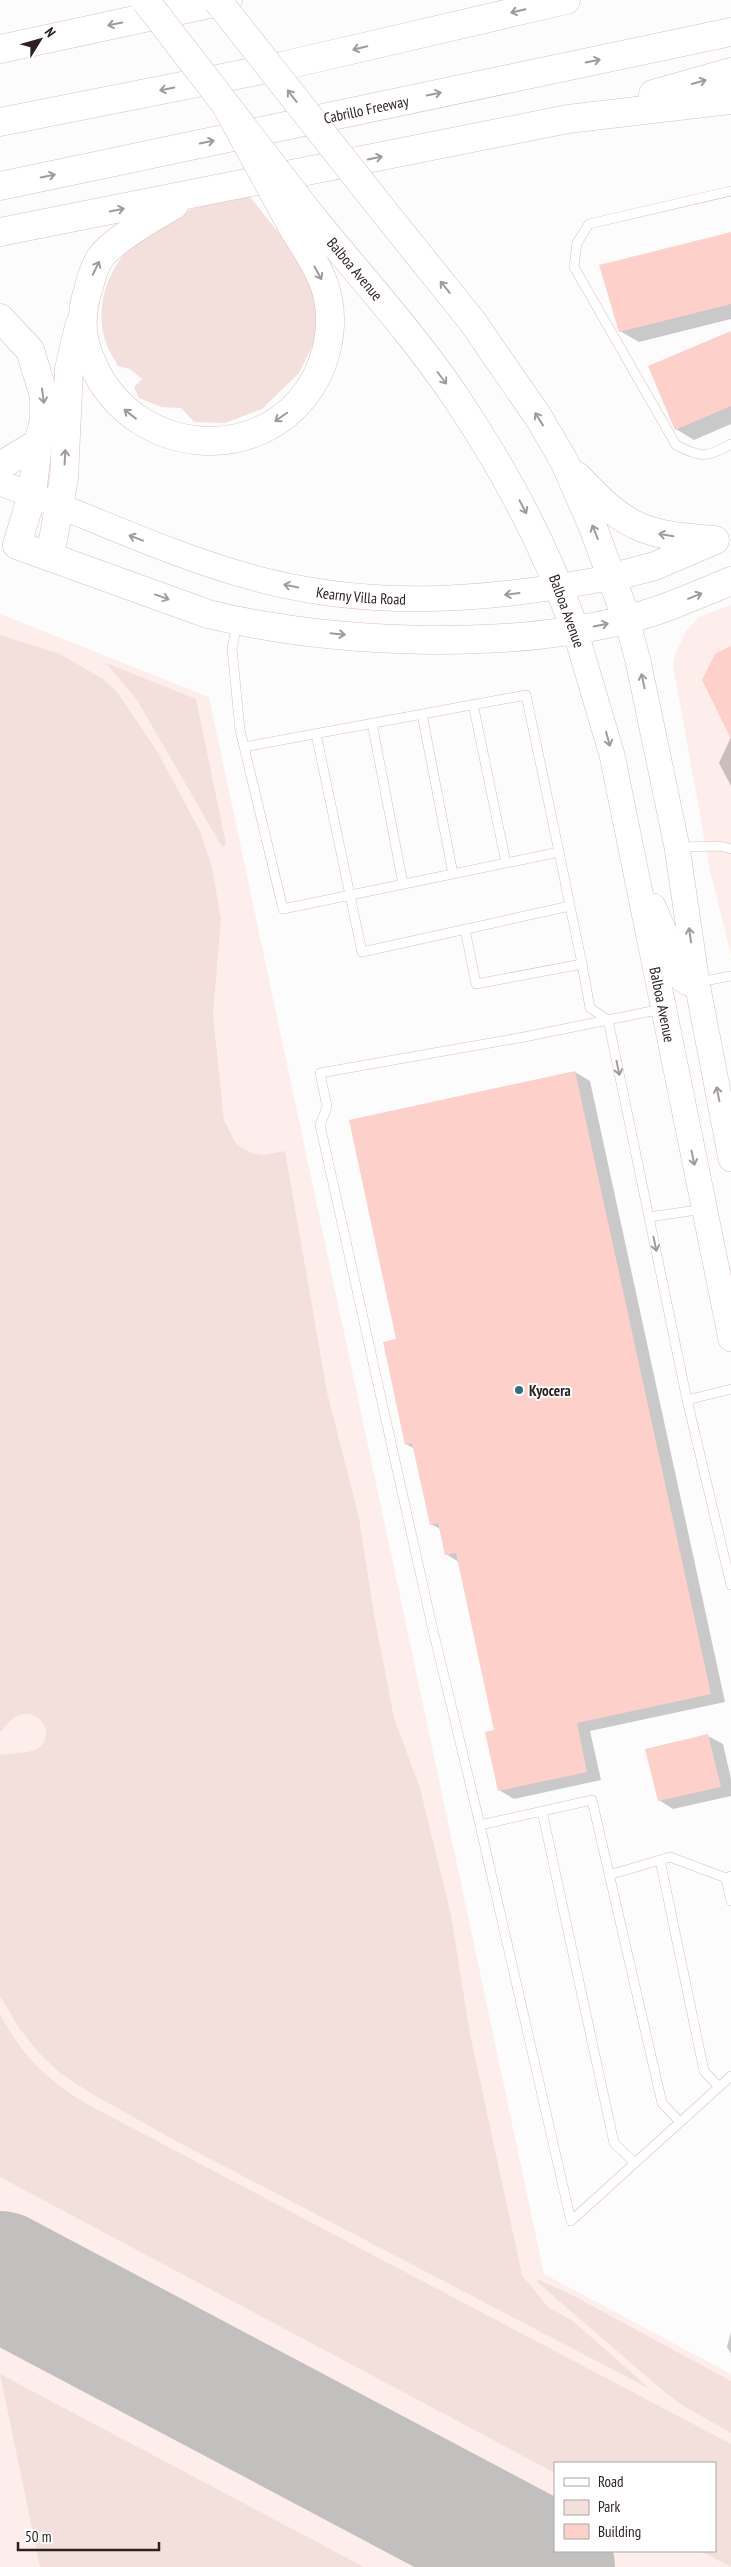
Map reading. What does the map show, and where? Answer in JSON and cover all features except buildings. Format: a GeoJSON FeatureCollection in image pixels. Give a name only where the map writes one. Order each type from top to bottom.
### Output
{"type":"FeatureCollection","features":[{"type":"Feature","properties":{"kind":"main road"},"geometry":{"type":"LineString","coordinates":[[81,317],[85,344],[106,389],[120,406],[141,422],[166,434],[193,440],[217,440],[252,433],[283,416],[299,402],[317,376],[327,347],[329,300],[304,224],[228,109],[145,0]]}},
{"type":"Feature","properties":{"kind":"main road"},"geometry":{"type":"LineString","coordinates":[[0,49],[220,0],[382,209],[472,321],[539,418],[564,461],[613,577],[638,661],[677,848],[697,983],[731,1159]]}},
{"type":"Feature","properties":{"kind":"main road"},"geometry":{"type":"LineString","coordinates":[[0,122],[282,66],[566,0]]}},
{"type":"Feature","properties":{"kind":"main road","name":"Cabrillo Freeway"},"geometry":{"type":"LineString","coordinates":[[0,186],[731,32]]}},
{"type":"Feature","properties":{"kind":"main road"},"geometry":{"type":"LineString","coordinates":[[0,232],[190,196],[568,119],[731,72]]}},
{"type":"Feature","properties":{"kind":"main road"},"geometry":{"type":"LineString","coordinates":[[568,119],[731,100]]}},
{"type":"Feature","properties":{"kind":"main road"},"geometry":{"type":"LineString","coordinates":[[50,557],[64,478],[69,369],[92,277],[101,257],[135,228],[190,196]]}},
{"type":"Feature","properties":{"kind":"main road","name":"Balboa Avenue"},"geometry":{"type":"LineString","coordinates":[[304,224],[412,339],[456,398],[522,506],[560,587],[575,630],[612,755],[637,870],[731,1339]]}},
{"type":"Feature","properties":{"kind":"main road"},"geometry":{"type":"LineString","coordinates":[[0,318],[30,350],[44,396],[44,421],[38,443],[32,495],[8,541],[208,614],[237,621],[340,635],[415,639],[516,637],[575,630],[627,620],[659,611],[731,581]]}},
{"type":"Feature","properties":{"kind":"main road"},"geometry":{"type":"LineString","coordinates":[[0,466],[38,443]]}},
{"type":"Feature","properties":{"kind":"main road"},"geometry":{"type":"LineString","coordinates":[[564,461],[604,503],[619,516],[639,528],[683,538],[723,536]]}},
{"type":"Feature","properties":{"kind":"main road","name":"Kearny Villa Road"},"geometry":{"type":"LineString","coordinates":[[0,483],[185,556],[248,577],[295,587],[409,600],[479,598],[560,587],[613,577],[654,566],[723,536]]}},
{"type":"Feature","properties":{"kind":"main road"},"geometry":{"type":"LineString","coordinates":[[637,870],[672,949],[682,979],[688,983],[697,983]]}},
{"type":"Feature","properties":{"kind":"lane"},"geometry":{"type":"LineString","coordinates":[[731,191],[588,224],[576,243],[574,266],[676,445],[696,455],[712,455],[731,444]]}},
{"type":"Feature","properties":{"kind":"lane"},"geometry":{"type":"LineString","coordinates":[[237,621],[232,648],[240,730],[282,909],[559,852]]}},
{"type":"Feature","properties":{"kind":"lane"},"geometry":{"type":"LineString","coordinates":[[244,747],[526,695],[590,1008],[608,1020],[687,1400],[731,1585]]}},
{"type":"Feature","properties":{"kind":"lane"},"geometry":{"type":"LineString","coordinates":[[473,704],[506,863]]}},
{"type":"Feature","properties":{"kind":"lane"},"geometry":{"type":"LineString","coordinates":[[422,714],[453,874]]}},
{"type":"Feature","properties":{"kind":"lane"},"geometry":{"type":"LineString","coordinates":[[372,724],[403,884]]}},
{"type":"Feature","properties":{"kind":"lane"},"geometry":{"type":"LineString","coordinates":[[316,734],[362,952],[570,906]]}},
{"type":"Feature","properties":{"kind":"lane"},"geometry":{"type":"LineString","coordinates":[[677,848],[720,846],[731,849]]}},
{"type":"Feature","properties":{"kind":"lane"},"geometry":{"type":"LineString","coordinates":[[465,929],[476,984],[582,964]]}},
{"type":"Feature","properties":{"kind":"lane"},"geometry":{"type":"LineString","coordinates":[[697,983],[731,976]]}},
{"type":"Feature","properties":{"kind":"lane"},"geometry":{"type":"LineString","coordinates":[[664,1008],[320,1073],[327,1108],[320,1126],[432,1626],[571,2221],[731,2076]]}},
{"type":"Feature","properties":{"kind":"lane"},"geometry":{"type":"LineString","coordinates":[[649,1217],[704,1209]]}},
{"type":"Feature","properties":{"kind":"lane"},"geometry":{"type":"LineString","coordinates":[[687,1400],[731,1389]]}},
{"type":"Feature","properties":{"kind":"lane"},"geometry":{"type":"LineString","coordinates":[[480,1825],[592,1800],[662,2103],[680,2122]]}},
{"type":"Feature","properties":{"kind":"lane"},"geometry":{"type":"LineString","coordinates":[[542,1811],[614,2142],[635,2163]]}},
{"type":"Feature","properties":{"kind":"lane"},"geometry":{"type":"LineString","coordinates":[[609,1875],[670,1857],[728,1877],[731,1901]]}},
{"type":"Feature","properties":{"kind":"lane"},"geometry":{"type":"LineString","coordinates":[[660,1860],[704,2071],[719,2087]]}},
{"type":"Feature","properties":{"kind":"shaded area"},"geometry":{"type":"Polygon","coordinates":[[[731,605],[731,955],[710,871],[673,665],[675,655],[686,631],[699,617],[731,605]]]}},
{"type":"Feature","properties":{"kind":"shaded area"},"geometry":{"type":"Polygon","coordinates":[[[0,614],[209,697],[544,2274],[731,2374],[731,2567],[0,2567],[0,614]]]}},
{"type":"Feature","properties":{"kind":"green space"},"geometry":{"type":"Polygon","coordinates":[[[250,197],[298,257],[315,299],[317,336],[299,373],[262,409],[225,423],[194,422],[181,408],[161,407],[139,398],[134,387],[142,379],[130,369],[118,366],[106,343],[102,325],[102,306],[106,288],[113,271],[123,255],[149,229],[165,219],[184,211],[250,197]]]}},
{"type":"Feature","properties":{"kind":"green space"},"geometry":{"type":"Polygon","coordinates":[[[0,635],[60,654],[103,679],[117,692],[157,751],[200,831],[212,868],[221,919],[213,1015],[224,1120],[236,1144],[251,1153],[263,1155],[285,1151],[327,1392],[359,1518],[374,1614],[394,1718],[420,1788],[451,1915],[470,2034],[522,2275],[548,2307],[573,2321],[650,2389],[174,2140],[94,2095],[61,2074],[39,2053],[19,2028],[0,1996],[0,1755],[25,1752],[38,1748],[46,1737],[46,1730],[39,1719],[33,1715],[25,1714],[15,1717],[0,1732],[0,635]]]}},
{"type":"Feature","properties":{"kind":"green space"},"geometry":{"type":"Polygon","coordinates":[[[106,663],[196,699],[226,844],[222,847],[137,700],[106,663]]]}},
{"type":"Feature","properties":{"kind":"green space"},"geometry":{"type":"Polygon","coordinates":[[[0,2014],[17,2042],[36,2065],[46,2075],[85,2103],[731,2444],[731,2567],[702,2552],[716,2552],[716,2462],[554,2462],[554,2472],[0,2177],[0,2014]]]}},
{"type":"Feature","properties":{"kind":"green space"},"geometry":{"type":"Polygon","coordinates":[[[539,2280],[570,2294],[731,2381],[731,2433],[682,2405],[661,2389],[536,2281],[539,2280]]]}},
{"type":"Feature","properties":{"kind":"green space"},"geometry":{"type":"Polygon","coordinates":[[[0,2374],[364,2567],[40,2567],[0,2374]]]}},
{"type":"Feature","properties":{"kind":"runway"},"geometry":{"type":"LineString","coordinates":[[0,2275],[551,2567]]}},
{"type":"Feature","properties":{"kind":"place","name":"Kyocera"},"geometry":{"type":"Point","coordinates":[519,1390]}}]}
